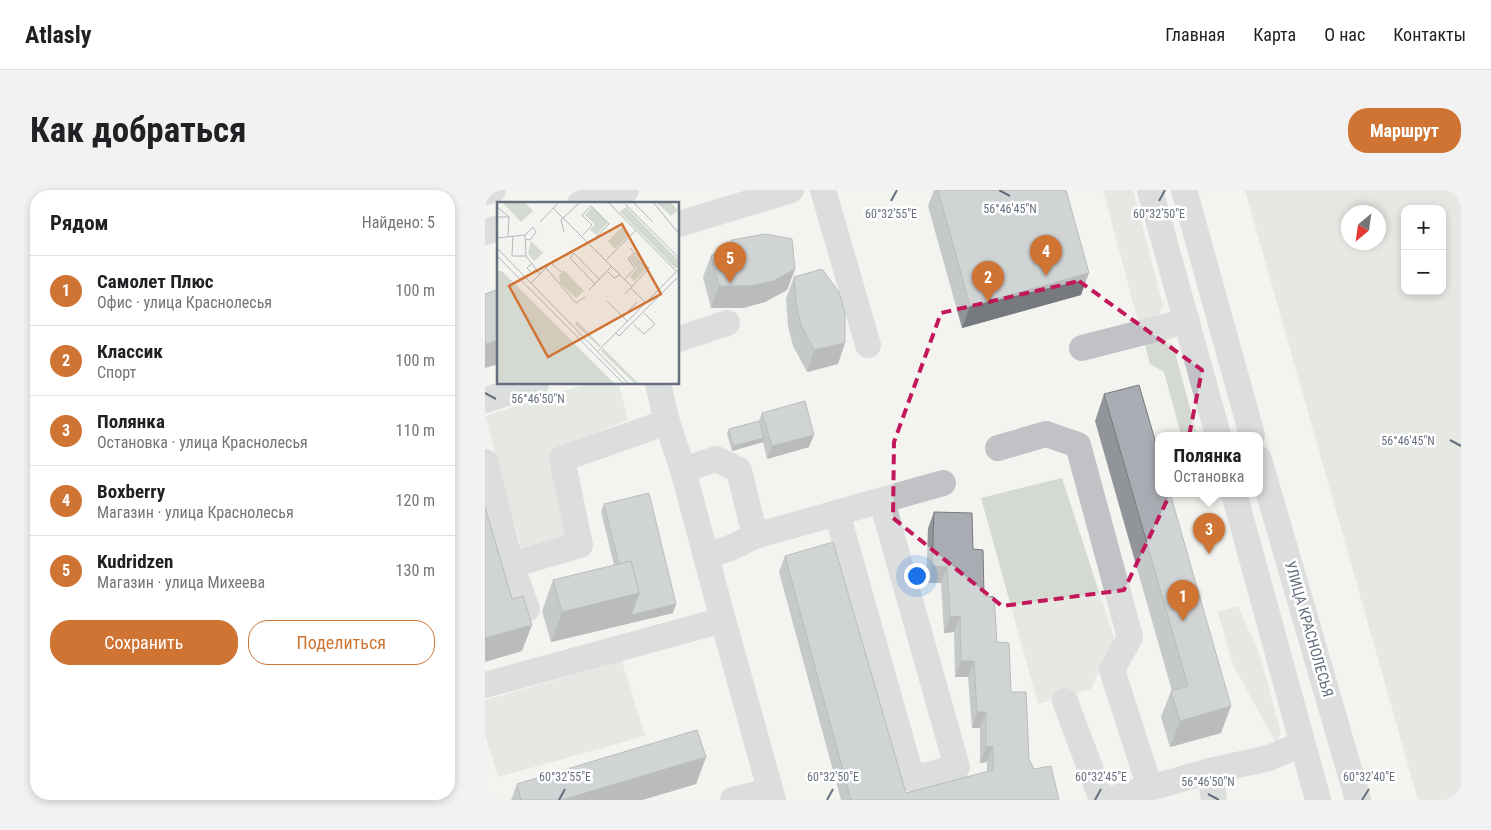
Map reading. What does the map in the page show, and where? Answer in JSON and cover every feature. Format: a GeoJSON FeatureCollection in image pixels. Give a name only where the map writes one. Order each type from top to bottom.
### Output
{"type":"FeatureCollection","features":[{"type":"Feature","properties":{"kind":"street"},"geometry":{"type":"LineString","coordinates":[[485,192],[493,190]]}},
{"type":"Feature","properties":{"kind":"street"},"geometry":{"type":"LineString","coordinates":[[680,224],[791,190]]}},
{"type":"Feature","properties":{"kind":"street"},"geometry":{"type":"LineString","coordinates":[[823,190],[868,346]]}},
{"type":"Feature","properties":{"kind":"street"},"geometry":{"type":"LineString","coordinates":[[1150,190],[1216,432]]}},
{"type":"Feature","properties":{"kind":"street"},"geometry":{"type":"LineString","coordinates":[[1184,190],[1251,432]]}},
{"type":"Feature","properties":{"kind":"street"},"geometry":{"type":"LineString","coordinates":[[589,202],[622,195]]}},
{"type":"Feature","properties":{"kind":"street"},"geometry":{"type":"LineString","coordinates":[[1082,348],[1187,322]]}},
{"type":"Feature","properties":{"kind":"street"},"geometry":{"type":"LineString","coordinates":[[680,339],[727,323]]}},
{"type":"Feature","properties":{"kind":"street"},"geometry":{"type":"LineString","coordinates":[[485,400],[533,385]]}},
{"type":"Feature","properties":{"kind":"street"},"geometry":{"type":"LineString","coordinates":[[658,385],[772,795],[733,800]]}},
{"type":"Feature","properties":{"kind":"street"},"geometry":{"type":"LineString","coordinates":[[511,565],[580,545],[562,459],[667,422]]}},
{"type":"Feature","properties":{"kind":"street"},"geometry":{"type":"LineString","coordinates":[[998,448],[1046,434],[1078,445],[1130,637],[1112,670],[1150,788]]}},
{"type":"Feature","properties":{"kind":"street"},"geometry":{"type":"LineString","coordinates":[[683,470],[716,458],[739,470],[755,536]]}},
{"type":"Feature","properties":{"kind":"street"},"geometry":{"type":"LineString","coordinates":[[485,462],[511,565],[527,609]]}},
{"type":"Feature","properties":{"kind":"street","name":"УЛИЦА КРАСНОЛЕСЬЯ"},"geometry":{"type":"LineString","coordinates":[[1263,473],[1358,800]]}},
{"type":"Feature","properties":{"kind":"street"},"geometry":{"type":"LineString","coordinates":[[706,555],[728,549],[755,536],[943,483]]}},
{"type":"Feature","properties":{"kind":"street"},"geometry":{"type":"LineString","coordinates":[[1235,497],[1318,800]]}},
{"type":"Feature","properties":{"kind":"street"},"geometry":{"type":"LineString","coordinates":[[837,513],[912,779],[957,767],[882,501]]}},
{"type":"Feature","properties":{"kind":"street"},"geometry":{"type":"LineString","coordinates":[[485,685],[723,620]]}},
{"type":"Feature","properties":{"kind":"street"},"geometry":{"type":"LineString","coordinates":[[1065,702],[1102,800]]}},
{"type":"Feature","properties":{"kind":"street"},"geometry":{"type":"LineString","coordinates":[[1107,800],[1210,771],[1269,758],[1302,744]]}},
{"type":"Feature","properties":{"kind":"street"},"geometry":{"type":"LineString","coordinates":[[1210,771],[1214,800]]}},
{"type":"Feature","properties":{"kind":"highlighted area"},"geometry":{"type":"Polygon","coordinates":[[[1079,281],[1202,370],[1183,467],[1124,590],[1002,606],[893,518],[894,442],[941,313],[1079,281]]]}},
{"type":"Feature","properties":{"kind":"shaded area"},"geometry":{"type":"Polygon","coordinates":[[[1103,190],[1133,190],[1163,306],[1156,320],[1139,325],[1103,190]]]}},
{"type":"Feature","properties":{"kind":"shaded area"},"geometry":{"type":"Polygon","coordinates":[[[1245,190],[1461,190],[1461,800],[1418,800],[1245,190]]]}},
{"type":"Feature","properties":{"kind":"shaded area"},"geometry":{"type":"Polygon","coordinates":[[[1161,337],[1173,345],[1196,432],[1180,432],[1164,372],[1150,364],[1144,341],[1161,337]]]}},
{"type":"Feature","properties":{"kind":"shaded area"},"geometry":{"type":"Polygon","coordinates":[[[584,385],[619,385],[628,420],[549,452],[568,542],[523,555],[485,416],[584,385]]]}},
{"type":"Feature","properties":{"kind":"shaded area"},"geometry":{"type":"Polygon","coordinates":[[[1062,478],[1114,638],[1091,689],[1038,704],[981,498],[1062,478]]]}},
{"type":"Feature","properties":{"kind":"shaded area"},"geometry":{"type":"Polygon","coordinates":[[[1238,606],[1260,655],[1281,733],[1276,743],[1233,665],[1218,612],[1238,606]]]}},
{"type":"Feature","properties":{"kind":"shaded area"},"geometry":{"type":"Polygon","coordinates":[[[622,661],[645,736],[498,777],[485,734],[485,700],[622,661]]]}},
{"type":"Feature","properties":{"kind":"building"},"geometry":{"type":"Polygon","coordinates":[[[938,190],[1066,190],[1089,273],[970,306],[938,190]]]}},
{"type":"Feature","properties":{"kind":"building"},"geometry":{"type":"Polygon","coordinates":[[[765,234],[792,239],[795,269],[773,281],[751,286],[719,286],[711,256],[732,240],[765,234]]]}},
{"type":"Feature","properties":{"kind":"building"},"geometry":{"type":"Polygon","coordinates":[[[822,269],[839,292],[845,313],[845,343],[814,350],[801,325],[796,304],[794,277],[822,269]]]}},
{"type":"Feature","properties":{"kind":"building"},"geometry":{"type":"Polygon","coordinates":[[[497,290],[497,341],[485,344],[485,294],[497,290]]]}},
{"type":"Feature","properties":{"kind":"building"},"geometry":{"type":"Polygon","coordinates":[[[1139,385],[1155,440],[1155,497],[1171,497],[1231,706],[1180,721],[1171,691],[1188,686],[1104,394],[1139,385]]]}},
{"type":"Feature","properties":{"kind":"building"},"geometry":{"type":"Polygon","coordinates":[[[805,401],[814,435],[772,446],[762,413],[805,401]]]}},
{"type":"Feature","properties":{"kind":"building"},"geometry":{"type":"Polygon","coordinates":[[[759,421],[764,438],[733,446],[729,429],[759,421]]]}},
{"type":"Feature","properties":{"kind":"building"},"geometry":{"type":"Polygon","coordinates":[[[649,493],[676,604],[631,615],[639,593],[631,561],[619,564],[604,504],[649,493]]]}},
{"type":"Feature","properties":{"kind":"building"},"geometry":{"type":"Polygon","coordinates":[[[485,507],[512,599],[523,596],[532,625],[485,638],[485,507]]]}},
{"type":"Feature","properties":{"kind":"building"},"geometry":{"type":"Polygon","coordinates":[[[934,512],[972,513],[973,549],[983,550],[984,596],[994,597],[997,642],[1009,643],[1011,692],[1026,692],[1029,759],[1034,769],[1051,766],[1059,800],[851,800],[785,556],[833,542],[906,793],[993,770],[993,746],[986,747],[986,712],[977,712],[974,661],[961,661],[960,616],[950,617],[947,567],[932,566],[934,512]]]}},
{"type":"Feature","properties":{"kind":"building"},"geometry":{"type":"Polygon","coordinates":[[[631,561],[639,593],[562,612],[553,580],[631,561]]]}},
{"type":"Feature","properties":{"kind":"building"},"geometry":{"type":"Polygon","coordinates":[[[697,730],[706,757],[562,800],[521,800],[517,784],[697,730]]]}},
{"type":"Feature","properties":{"kind":"place","name":"Boxberry"},"geometry":{"type":"Point","coordinates":[1046,276]}},
{"type":"Feature","properties":{"kind":"place","name":"Kudridzen"},"geometry":{"type":"Point","coordinates":[730,283]}},
{"type":"Feature","properties":{"kind":"place","name":"Классик"},"geometry":{"type":"Point","coordinates":[988,302]}},
{"type":"Feature","properties":{"kind":"place","name":"Полянка"},"geometry":{"type":"Point","coordinates":[1209,554]}},
{"type":"Feature","properties":{"kind":"place","name":"Самолет Плюс"},"geometry":{"type":"Point","coordinates":[1183,621]}}]}
